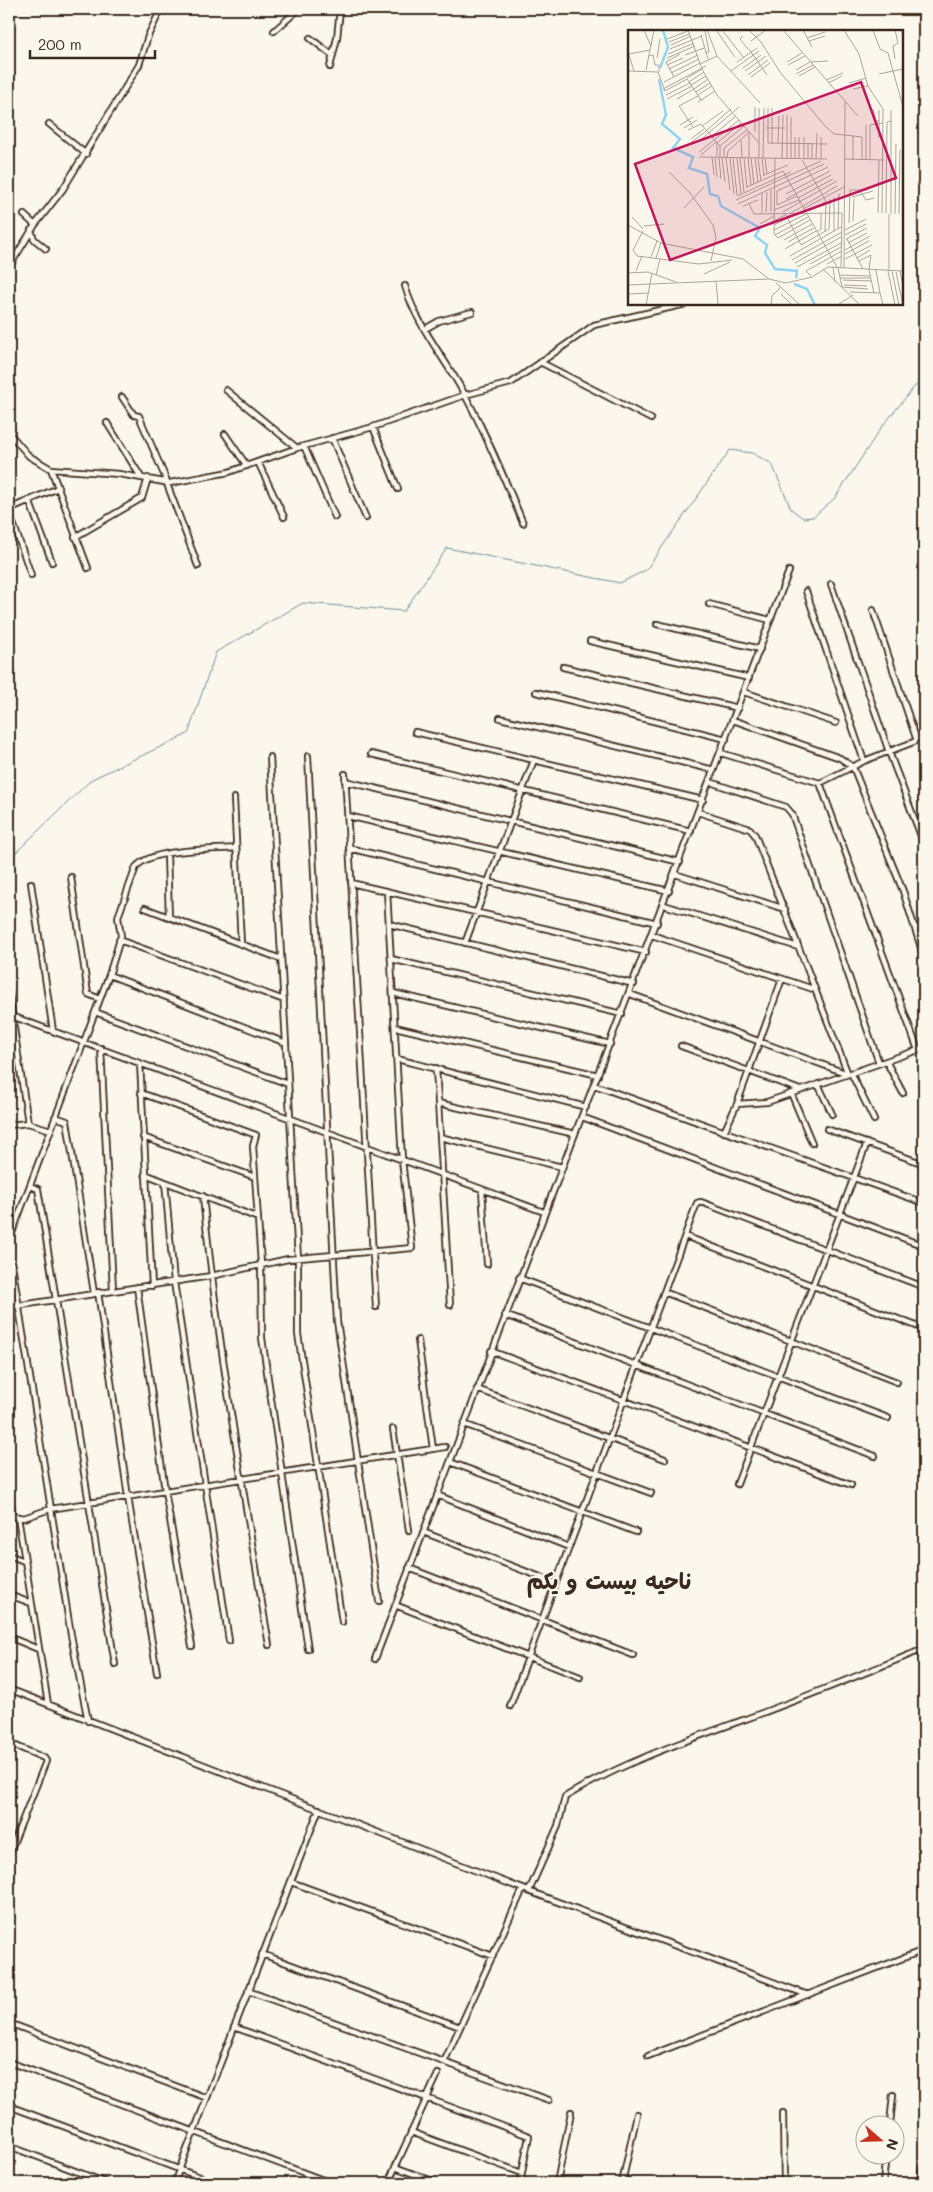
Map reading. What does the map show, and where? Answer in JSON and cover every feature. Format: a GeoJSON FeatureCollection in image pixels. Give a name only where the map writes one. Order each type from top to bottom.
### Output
{"type":"FeatureCollection","features":[{"type":"Feature","properties":{"kind":"street"},"geometry":{"type":"LineString","coordinates":[[9,267],[31,230],[63,189],[86,154],[139,65],[148,36],[161,9]]}},
{"type":"Feature","properties":{"kind":"street"},"geometry":{"type":"LineString","coordinates":[[274,31],[300,9]]}},
{"type":"Feature","properties":{"kind":"street"},"geometry":{"type":"LineString","coordinates":[[330,67],[337,38],[340,9]]}},
{"type":"Feature","properties":{"kind":"street"},"geometry":{"type":"LineString","coordinates":[[310,38],[332,55]]}},
{"type":"Feature","properties":{"kind":"street"},"geometry":{"type":"LineString","coordinates":[[49,124],[86,154]]}},
{"type":"Feature","properties":{"kind":"street"},"geometry":{"type":"LineString","coordinates":[[24,215],[35,225]]}},
{"type":"Feature","properties":{"kind":"street"},"geometry":{"type":"LineString","coordinates":[[31,230],[34,240],[46,249]]}},
{"type":"Feature","properties":{"kind":"street"},"geometry":{"type":"LineString","coordinates":[[404,286],[410,306],[465,395],[490,444],[523,523]]}},
{"type":"Feature","properties":{"kind":"street"},"geometry":{"type":"LineString","coordinates":[[9,433],[29,456],[51,469],[141,477],[167,484],[247,466],[297,448],[373,427],[465,395],[511,383],[594,325],[682,305]]}},
{"type":"Feature","properties":{"kind":"street"},"geometry":{"type":"LineString","coordinates":[[425,329],[440,321],[472,312]]}},
{"type":"Feature","properties":{"kind":"street"},"geometry":{"type":"LineString","coordinates":[[542,363],[651,419]]}},
{"type":"Feature","properties":{"kind":"street"},"geometry":{"type":"LineString","coordinates":[[226,390],[297,448]]}},
{"type":"Feature","properties":{"kind":"street"},"geometry":{"type":"LineString","coordinates":[[122,397],[134,415],[138,416],[167,484],[198,566]]}},
{"type":"Feature","properties":{"kind":"street"},"geometry":{"type":"LineString","coordinates":[[107,423],[141,477]]}},
{"type":"Feature","properties":{"kind":"street"},"geometry":{"type":"LineString","coordinates":[[373,427],[398,490]]}},
{"type":"Feature","properties":{"kind":"street"},"geometry":{"type":"LineString","coordinates":[[226,434],[247,466]]}},
{"type":"Feature","properties":{"kind":"street"},"geometry":{"type":"LineString","coordinates":[[332,438],[366,518]]}},
{"type":"Feature","properties":{"kind":"street"},"geometry":{"type":"LineString","coordinates":[[304,446],[335,517]]}},
{"type":"Feature","properties":{"kind":"street"},"geometry":{"type":"LineString","coordinates":[[258,462],[284,517]]}},
{"type":"Feature","properties":{"kind":"street"},"geometry":{"type":"LineString","coordinates":[[51,469],[75,538],[88,568]]}},
{"type":"Feature","properties":{"kind":"street"},"geometry":{"type":"LineString","coordinates":[[75,538],[142,498],[148,478]]}},
{"type":"Feature","properties":{"kind":"street"},"geometry":{"type":"LineString","coordinates":[[30,575],[9,510],[58,488]]}},
{"type":"Feature","properties":{"kind":"street"},"geometry":{"type":"LineString","coordinates":[[29,500],[52,562]]}},
{"type":"Feature","properties":{"kind":"street"},"geometry":{"type":"LineString","coordinates":[[375,1658],[544,1212],[634,984],[789,570]]}},
{"type":"Feature","properties":{"kind":"street"},"geometry":{"type":"LineString","coordinates":[[832,584],[889,752],[924,844]]}},
{"type":"Feature","properties":{"kind":"street"},"geometry":{"type":"LineString","coordinates":[[806,591],[864,761]]}},
{"type":"Feature","properties":{"kind":"street"},"geometry":{"type":"LineString","coordinates":[[709,604],[770,620]]}},
{"type":"Feature","properties":{"kind":"street"},"geometry":{"type":"LineString","coordinates":[[873,610],[917,741]]}},
{"type":"Feature","properties":{"kind":"street"},"geometry":{"type":"LineString","coordinates":[[657,624],[760,649]]}},
{"type":"Feature","properties":{"kind":"street"},"geometry":{"type":"LineString","coordinates":[[590,641],[749,678]]}},
{"type":"Feature","properties":{"kind":"street"},"geometry":{"type":"LineString","coordinates":[[564,667],[738,708]]}},
{"type":"Feature","properties":{"kind":"street"},"geometry":{"type":"LineString","coordinates":[[536,692],[726,739]]}},
{"type":"Feature","properties":{"kind":"street"},"geometry":{"type":"LineString","coordinates":[[744,692],[836,723]]}},
{"type":"Feature","properties":{"kind":"street"},"geometry":{"type":"LineString","coordinates":[[500,718],[714,770]]}},
{"type":"Feature","properties":{"kind":"street"},"geometry":{"type":"LineString","coordinates":[[733,720],[840,758],[853,767],[924,956]]}},
{"type":"Feature","properties":{"kind":"street"},"geometry":{"type":"LineString","coordinates":[[415,732],[703,800]]}},
{"type":"Feature","properties":{"kind":"street"},"geometry":{"type":"LineString","coordinates":[[721,753],[820,783],[864,761],[924,739]]}},
{"type":"Feature","properties":{"kind":"street"},"geometry":{"type":"LineString","coordinates":[[371,754],[691,831]]}},
{"type":"Feature","properties":{"kind":"street"},"geometry":{"type":"LineString","coordinates":[[308,756],[338,1321],[379,1601]]}},
{"type":"Feature","properties":{"kind":"street"},"geometry":{"type":"LineString","coordinates":[[270,757],[298,1259],[298,1334],[342,1622]]}},
{"type":"Feature","properties":{"kind":"street"},"geometry":{"type":"LineString","coordinates":[[465,943],[534,760]]}},
{"type":"Feature","properties":{"kind":"street"},"geometry":{"type":"LineString","coordinates":[[345,774],[376,1307]]}},
{"type":"Feature","properties":{"kind":"street"},"geometry":{"type":"LineString","coordinates":[[346,781],[680,862]]}},
{"type":"Feature","properties":{"kind":"street"},"geometry":{"type":"LineString","coordinates":[[710,782],[786,807],[792,814],[879,1063]]}},
{"type":"Feature","properties":{"kind":"street"},"geometry":{"type":"LineString","coordinates":[[737,1104],[767,1102],[922,1050],[820,783]]}},
{"type":"Feature","properties":{"kind":"street"},"geometry":{"type":"LineString","coordinates":[[234,798],[241,944]]}},
{"type":"Feature","properties":{"kind":"street"},"geometry":{"type":"LineString","coordinates":[[698,812],[750,829],[755,835],[813,989],[850,1073],[874,1120]]}},
{"type":"Feature","properties":{"kind":"street"},"geometry":{"type":"LineString","coordinates":[[348,816],[669,891]]}},
{"type":"Feature","properties":{"kind":"street"},"geometry":{"type":"LineString","coordinates":[[9,1241],[108,976],[119,940],[118,917],[136,867],[140,862],[167,854],[236,848]]}},
{"type":"Feature","properties":{"kind":"street"},"geometry":{"type":"LineString","coordinates":[[349,848],[657,923]]}},
{"type":"Feature","properties":{"kind":"street"},"geometry":{"type":"LineString","coordinates":[[167,854],[169,918]]}},
{"type":"Feature","properties":{"kind":"street"},"geometry":{"type":"LineString","coordinates":[[675,874],[784,909]]}},
{"type":"Feature","properties":{"kind":"street"},"geometry":{"type":"LineString","coordinates":[[71,877],[88,994],[100,999]]}},
{"type":"Feature","properties":{"kind":"street"},"geometry":{"type":"LineString","coordinates":[[31,883],[53,1031]]}},
{"type":"Feature","properties":{"kind":"street"},"geometry":{"type":"LineString","coordinates":[[351,883],[646,952]]}},
{"type":"Feature","properties":{"kind":"street"},"geometry":{"type":"LineString","coordinates":[[9,1307],[96,1292],[152,1286],[211,1276],[261,1264],[412,1248],[402,1160],[387,891]]}},
{"type":"Feature","properties":{"kind":"street"},"geometry":{"type":"LineString","coordinates":[[664,905],[798,947]]}},
{"type":"Feature","properties":{"kind":"street"},"geometry":{"type":"LineString","coordinates":[[145,908],[281,959]]}},
{"type":"Feature","properties":{"kind":"street"},"geometry":{"type":"LineString","coordinates":[[389,924],[634,984]]}},
{"type":"Feature","properties":{"kind":"street"},"geometry":{"type":"LineString","coordinates":[[915,928],[924,927]]}},
{"type":"Feature","properties":{"kind":"street"},"geometry":{"type":"LineString","coordinates":[[652,935],[813,989]]}},
{"type":"Feature","properties":{"kind":"street"},"geometry":{"type":"LineString","coordinates":[[119,940],[284,1000]]}},
{"type":"Feature","properties":{"kind":"street"},"geometry":{"type":"LineString","coordinates":[[391,960],[622,1014]]}},
{"type":"Feature","properties":{"kind":"street"},"geometry":{"type":"LineString","coordinates":[[108,976],[286,1043]]}},
{"type":"Feature","properties":{"kind":"street"},"geometry":{"type":"LineString","coordinates":[[724,1132],[737,1104],[782,978]]}},
{"type":"Feature","properties":{"kind":"street"},"geometry":{"type":"LineString","coordinates":[[393,993],[610,1044]]}},
{"type":"Feature","properties":{"kind":"street"},"geometry":{"type":"LineString","coordinates":[[9,994],[10,1015],[28,1123]]}},
{"type":"Feature","properties":{"kind":"street"},"geometry":{"type":"LineString","coordinates":[[630,994],[850,1073]]}},
{"type":"Feature","properties":{"kind":"street"},"geometry":{"type":"LineString","coordinates":[[95,1012],[288,1084]]}},
{"type":"Feature","properties":{"kind":"street"},"geometry":{"type":"LineString","coordinates":[[10,1015],[544,1212]]}},
{"type":"Feature","properties":{"kind":"street"},"geometry":{"type":"LineString","coordinates":[[395,1027],[598,1075]]}},
{"type":"Feature","properties":{"kind":"street"},"geometry":{"type":"LineString","coordinates":[[681,1046],[800,1090]]}},
{"type":"Feature","properties":{"kind":"street"},"geometry":{"type":"LineString","coordinates":[[101,1048],[113,1290]]}},
{"type":"Feature","properties":{"kind":"street"},"geometry":{"type":"LineString","coordinates":[[396,1059],[586,1107]]}},
{"type":"Feature","properties":{"kind":"street"},"geometry":{"type":"LineString","coordinates":[[886,1061],[902,1093]]}},
{"type":"Feature","properties":{"kind":"street"},"geometry":{"type":"LineString","coordinates":[[140,1063],[152,1286]]}},
{"type":"Feature","properties":{"kind":"street"},"geometry":{"type":"LineString","coordinates":[[436,1068],[450,1305]]}},
{"type":"Feature","properties":{"kind":"street"},"geometry":{"type":"LineString","coordinates":[[818,1084],[832,1114]]}},
{"type":"Feature","properties":{"kind":"street"},"geometry":{"type":"LineString","coordinates":[[594,1085],[924,1203]]}},
{"type":"Feature","properties":{"kind":"street"},"geometry":{"type":"LineString","coordinates":[[141,1093],[256,1135],[253,1146],[261,1264],[262,1338],[280,1473],[308,1649]]}},
{"type":"Feature","properties":{"kind":"street"},"geometry":{"type":"LineString","coordinates":[[791,1093],[812,1143]]}},
{"type":"Feature","properties":{"kind":"street"},"geometry":{"type":"LineString","coordinates":[[438,1104],[575,1134]]}},
{"type":"Feature","properties":{"kind":"street"},"geometry":{"type":"LineString","coordinates":[[55,1117],[67,1121],[157,1673]]}},
{"type":"Feature","properties":{"kind":"street"},"geometry":{"type":"LineString","coordinates":[[582,1117],[924,1246]]}},
{"type":"Feature","properties":{"kind":"street"},"geometry":{"type":"LineString","coordinates":[[9,1125],[28,1123],[51,1130]]}},
{"type":"Feature","properties":{"kind":"street"},"geometry":{"type":"LineString","coordinates":[[827,1129],[924,1164]]}},
{"type":"Feature","properties":{"kind":"street"},"geometry":{"type":"LineString","coordinates":[[143,1137],[255,1177]]}},
{"type":"Feature","properties":{"kind":"street"},"geometry":{"type":"LineString","coordinates":[[440,1137],[562,1167]]}},
{"type":"Feature","properties":{"kind":"street"},"geometry":{"type":"LineString","coordinates":[[737,1484],[867,1143]]}},
{"type":"Feature","properties":{"kind":"street"},"geometry":{"type":"LineString","coordinates":[[145,1174],[258,1218]]}},
{"type":"Feature","properties":{"kind":"street"},"geometry":{"type":"LineString","coordinates":[[165,1182],[174,1282],[229,1641]]}},
{"type":"Feature","properties":{"kind":"street"},"geometry":{"type":"LineString","coordinates":[[30,1186],[38,1189],[115,1664]]}},
{"type":"Feature","properties":{"kind":"street"},"geometry":{"type":"LineString","coordinates":[[482,1190],[487,1264]]}},
{"type":"Feature","properties":{"kind":"street"},"geometry":{"type":"LineString","coordinates":[[203,1196],[211,1276],[241,1479],[269,1645]]}},
{"type":"Feature","properties":{"kind":"street"},"geometry":{"type":"LineString","coordinates":[[510,1706],[697,1203],[701,1202],[924,1288]]}},
{"type":"Feature","properties":{"kind":"street"},"geometry":{"type":"LineString","coordinates":[[685,1236],[924,1329]]}},
{"type":"Feature","properties":{"kind":"street"},"geometry":{"type":"LineString","coordinates":[[9,1263],[12,1264],[50,1509],[88,1721]]}},
{"type":"Feature","properties":{"kind":"street"},"geometry":{"type":"LineString","coordinates":[[519,1278],[888,1418]]}},
{"type":"Feature","properties":{"kind":"street"},"geometry":{"type":"LineString","coordinates":[[137,1287],[165,1491],[192,1646]]}},
{"type":"Feature","properties":{"kind":"street"},"geometry":{"type":"LineString","coordinates":[[664,1292],[897,1382]]}},
{"type":"Feature","properties":{"kind":"street"},"geometry":{"type":"LineString","coordinates":[[505,1315],[875,1456]]}},
{"type":"Feature","properties":{"kind":"street"},"geometry":{"type":"LineString","coordinates":[[418,1340],[433,1449]]}},
{"type":"Feature","properties":{"kind":"street"},"geometry":{"type":"LineString","coordinates":[[492,1351],[851,1485]]}},
{"type":"Feature","properties":{"kind":"street"},"geometry":{"type":"LineString","coordinates":[[477,1389],[665,1459]]}},
{"type":"Feature","properties":{"kind":"street"},"geometry":{"type":"LineString","coordinates":[[464,1424],[651,1493]]}},
{"type":"Feature","properties":{"kind":"street"},"geometry":{"type":"LineString","coordinates":[[393,1430],[410,1530]]}},
{"type":"Feature","properties":{"kind":"street"},"geometry":{"type":"LineString","coordinates":[[13,1516],[24,1518],[50,1509],[90,1502],[445,1447]]}},
{"type":"Feature","properties":{"kind":"street"},"geometry":{"type":"LineString","coordinates":[[450,1462],[636,1532]]}},
{"type":"Feature","properties":{"kind":"street"},"geometry":{"type":"LineString","coordinates":[[9,1491],[24,1561],[48,1704]]}},
{"type":"Feature","properties":{"kind":"street"},"geometry":{"type":"LineString","coordinates":[[437,1496],[569,1546]]}},
{"type":"Feature","properties":{"kind":"street"},"geometry":{"type":"LineString","coordinates":[[423,1532],[556,1582]]}},
{"type":"Feature","properties":{"kind":"street"},"geometry":{"type":"LineString","coordinates":[[9,1555],[24,1561]]}},
{"type":"Feature","properties":{"kind":"street"},"geometry":{"type":"LineString","coordinates":[[409,1568],[633,1655]]}},
{"type":"Feature","properties":{"kind":"street"},"geometry":{"type":"LineString","coordinates":[[9,1595],[31,1603]]}},
{"type":"Feature","properties":{"kind":"street"},"geometry":{"type":"LineString","coordinates":[[395,1605],[580,1677]]}},
{"type":"Feature","properties":{"kind":"street"},"geometry":{"type":"LineString","coordinates":[[9,1637],[38,1648]]}},
{"type":"Feature","properties":{"kind":"street"},"geometry":{"type":"LineString","coordinates":[[529,1891],[558,1826],[562,1801],[569,1794],[664,1747],[744,1720],[924,1649]]}},
{"type":"Feature","properties":{"kind":"street"},"geometry":{"type":"LineString","coordinates":[[9,1689],[523,1889],[808,1995]]}},
{"type":"Feature","properties":{"kind":"street"},"geometry":{"type":"LineString","coordinates":[[9,1743],[44,1758],[46,1761],[11,1840],[9,1854]]}},
{"type":"Feature","properties":{"kind":"street"},"geometry":{"type":"LineString","coordinates":[[174,2183],[319,1809]]}},
{"type":"Feature","properties":{"kind":"street"},"geometry":{"type":"LineString","coordinates":[[291,1882],[493,1956]]}},
{"type":"Feature","properties":{"kind":"street"},"geometry":{"type":"LineString","coordinates":[[444,2062],[523,1889]]}},
{"type":"Feature","properties":{"kind":"street"},"geometry":{"type":"LineString","coordinates":[[648,2056],[924,1950]]}},
{"type":"Feature","properties":{"kind":"street"},"geometry":{"type":"LineString","coordinates":[[262,1954],[460,2027]]}},
{"type":"Feature","properties":{"kind":"street"},"geometry":{"type":"LineString","coordinates":[[248,1991],[549,2100]]}},
{"type":"Feature","properties":{"kind":"street"},"geometry":{"type":"LineString","coordinates":[[9,2023],[207,2098]]}},
{"type":"Feature","properties":{"kind":"street"},"geometry":{"type":"LineString","coordinates":[[234,2027],[530,2136],[520,2183]]}},
{"type":"Feature","properties":{"kind":"street"},"geometry":{"type":"LineString","coordinates":[[9,2062],[331,2183]]}},
{"type":"Feature","properties":{"kind":"street"},"geometry":{"type":"LineString","coordinates":[[388,2183],[438,2074]]}},
{"type":"Feature","properties":{"kind":"street"},"geometry":{"type":"LineString","coordinates":[[891,2114],[893,2095]]}},
{"type":"Feature","properties":{"kind":"street"},"geometry":{"type":"LineString","coordinates":[[9,2106],[178,2171],[216,2183]]}},
{"type":"Feature","properties":{"kind":"street"},"geometry":{"type":"LineString","coordinates":[[557,2183],[571,2112]]}},
{"type":"Feature","properties":{"kind":"street"},"geometry":{"type":"LineString","coordinates":[[622,2183],[637,2114]]}},
{"type":"Feature","properties":{"kind":"street"},"geometry":{"type":"LineString","coordinates":[[783,2114],[784,2183]]}},
{"type":"Feature","properties":{"kind":"street"},"geometry":{"type":"LineString","coordinates":[[411,2132],[522,2173]]}},
{"type":"Feature","properties":{"kind":"street"},"geometry":{"type":"LineString","coordinates":[[9,2146],[107,2183]]}},
{"type":"Feature","properties":{"kind":"street"},"geometry":{"type":"LineString","coordinates":[[920,2183],[924,2147]]}},
{"type":"Feature","properties":{"kind":"street"},"geometry":{"type":"LineString","coordinates":[[883,2183],[885,2164]]}},
{"type":"Feature","properties":{"kind":"street"},"geometry":{"type":"LineString","coordinates":[[395,2167],[438,2183]]}},
{"type":"Feature","properties":{"kind":"waterway"},"geometry":{"type":"LineString","coordinates":[[9,859],[92,779],[188,734],[216,652],[303,603],[404,611],[447,548],[620,583],[646,570],[730,450],[752,453],[772,464],[791,509],[803,518],[813,517],[835,498],[881,428],[915,386],[924,383]]}},
{"type":"Feature","properties":{"kind":"district","name":"ناحیه بیست و یکم"},"geometry":{"type":"Point","coordinates":[609,1580]}}]}
